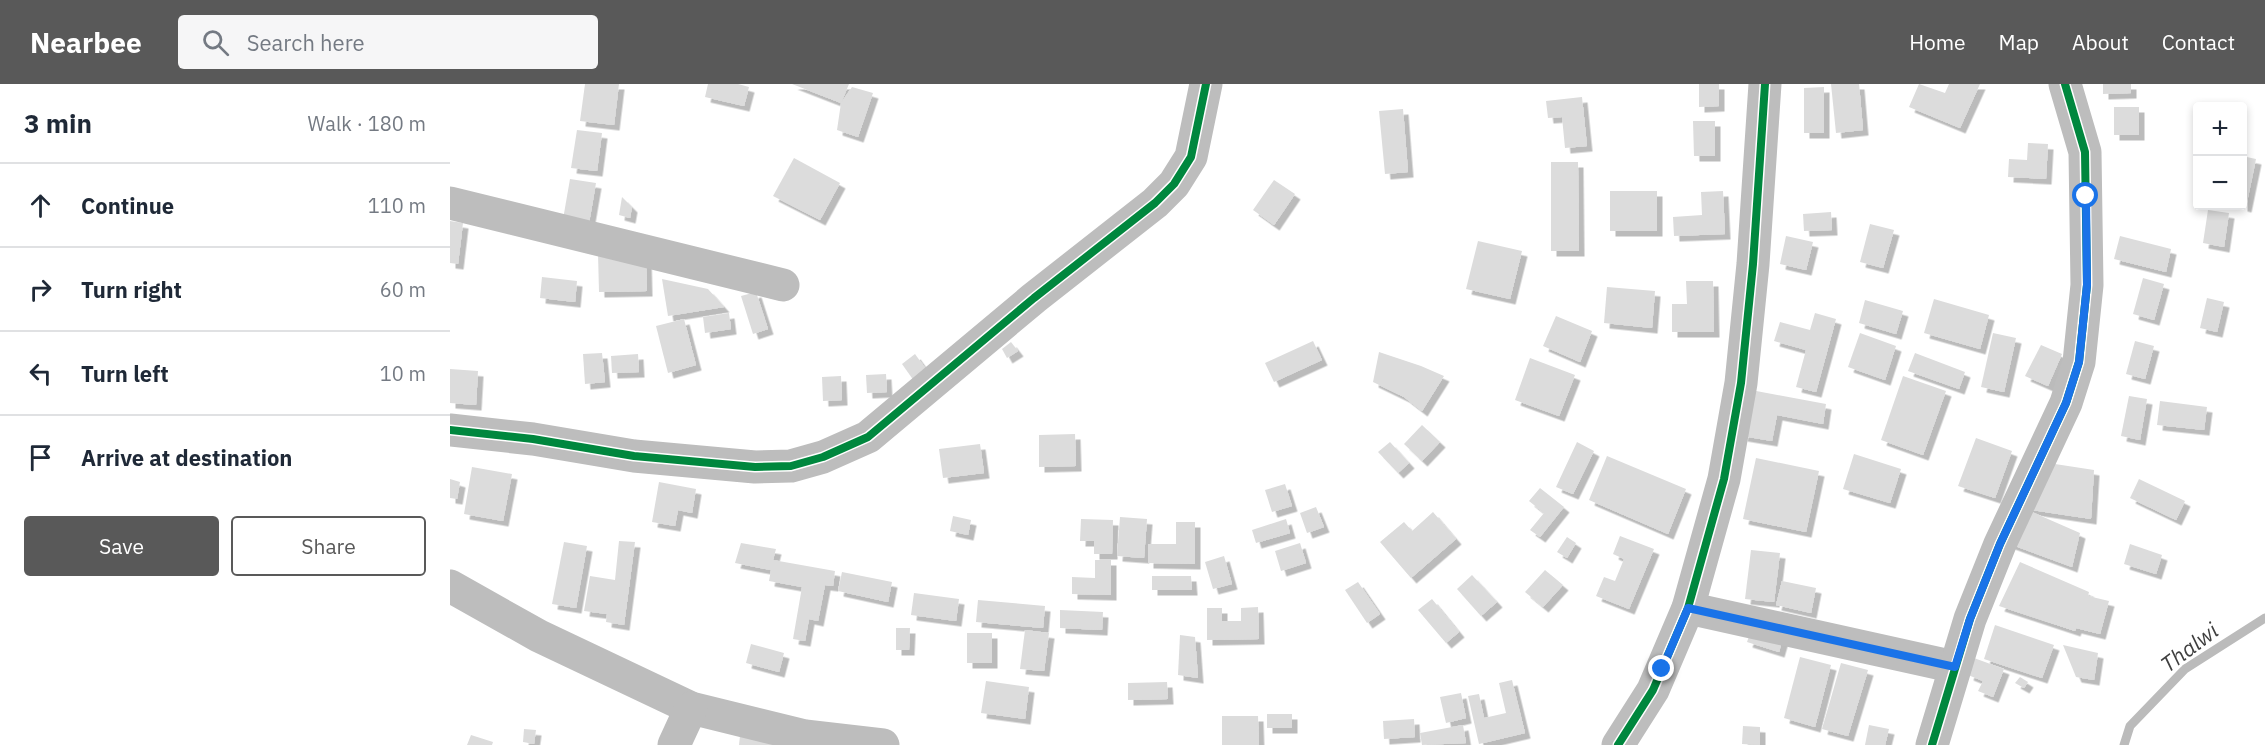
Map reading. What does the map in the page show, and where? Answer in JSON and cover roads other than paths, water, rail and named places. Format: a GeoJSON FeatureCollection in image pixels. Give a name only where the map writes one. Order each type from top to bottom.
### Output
{"type":"FeatureCollection","features":[{"type":"Feature","properties":{"kind":"street"},"geometry":{"type":"LineString","coordinates":[[450,430],[533,439],[634,456],[755,467],[791,466],[823,457],[868,437],[1034,298],[1155,203],[1174,184],[1191,157],[1206,84]]}},
{"type":"Feature","properties":{"kind":"street"},"geometry":{"type":"LineString","coordinates":[[1618,745],[1653,690],[1688,608],[1724,479],[1741,382],[1753,264],[1765,84]]}},
{"type":"Feature","properties":{"kind":"street"},"geometry":{"type":"LineString","coordinates":[[1932,745],[1970,619],[1996,555],[2066,403],[2079,362],[2087,285],[2085,152],[2065,84]]}},
{"type":"Feature","properties":{"kind":"street"},"geometry":{"type":"LineString","coordinates":[[450,203],[783,285]]}},
{"type":"Feature","properties":{"kind":"street"},"geometry":{"type":"LineString","coordinates":[[450,586],[539,636],[691,708],[805,736],[883,745]]}},
{"type":"Feature","properties":{"kind":"street"},"geometry":{"type":"LineString","coordinates":[[1688,608],[1955,667]]}},
{"type":"Feature","properties":{"kind":"street"},"geometry":{"type":"LineString","coordinates":[[674,745],[691,708]]}},
{"type":"Feature","properties":{"kind":"waterway","name":"Thalwi"},"geometry":{"type":"LineString","coordinates":[[2124,745],[2130,726],[2185,669],[2265,618]]}}]}
